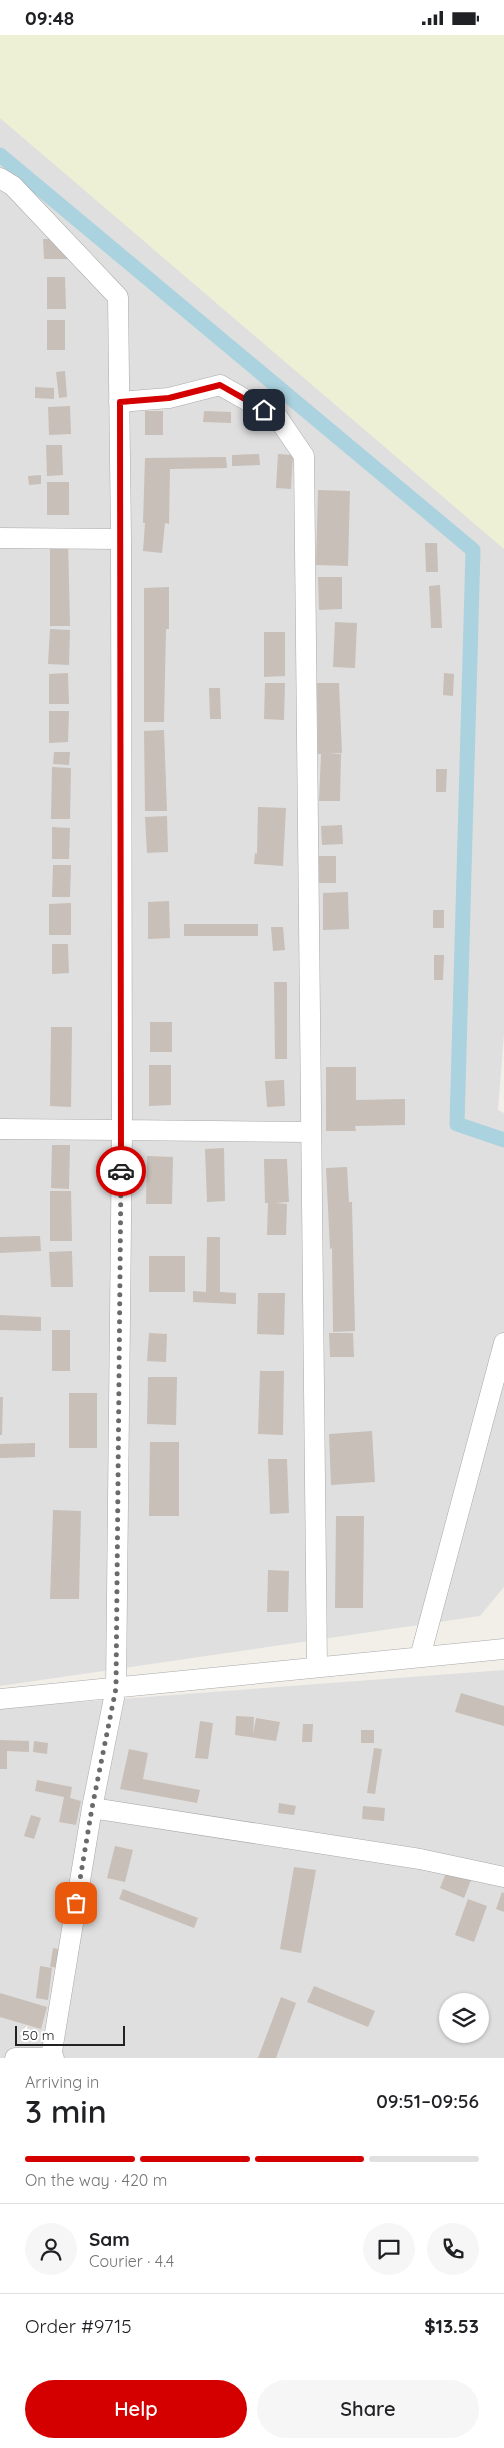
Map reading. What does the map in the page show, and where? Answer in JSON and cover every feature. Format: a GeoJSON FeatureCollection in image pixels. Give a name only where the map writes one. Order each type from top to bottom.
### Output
{"type":"FeatureCollection","features":[{"type":"Feature","properties":{"kind":"street"},"geometry":{"type":"LineString","coordinates":[[0,177],[13,186],[118,297],[120,402],[122,1130],[116,1688],[92,1808],[53,2057],[15,2058]]}},
{"type":"Feature","properties":{"kind":"street"},"geometry":{"type":"LineString","coordinates":[[120,402],[169,398],[220,385],[278,418],[304,456],[317,1667]]}},
{"type":"Feature","properties":{"kind":"street"},"geometry":{"type":"LineString","coordinates":[[0,538],[121,539]]}},
{"type":"Feature","properties":{"kind":"street"},"geometry":{"type":"LineString","coordinates":[[0,1129],[311,1131]]}},
{"type":"Feature","properties":{"kind":"street"},"geometry":{"type":"LineString","coordinates":[[420,1657],[504,1343]]}},
{"type":"Feature","properties":{"kind":"street"},"geometry":{"type":"LineString","coordinates":[[0,1699],[504,1649]]}},
{"type":"Feature","properties":{"kind":"street"},"geometry":{"type":"LineString","coordinates":[[92,1808],[420,1859],[504,1877]]}},
{"type":"Feature","properties":{"kind":"shaded area"},"geometry":{"type":"Polygon","coordinates":[[[0,76],[504,525],[504,1034],[498,1110],[504,1113],[504,1587],[480,1616],[0,1686],[0,76]]]}},
{"type":"Feature","properties":{"kind":"shaded area"},"geometry":{"type":"Polygon","coordinates":[[[504,1670],[504,2058],[0,2058],[0,1708],[504,1670]]]}},
{"type":"Feature","properties":{"kind":"green space"},"geometry":{"type":"Polygon","coordinates":[[[0,35],[504,35],[504,549],[0,118],[0,35]]]}},
{"type":"Feature","properties":{"kind":"building"},"geometry":{"type":"Polygon","coordinates":[[[66,238],[67,259],[44,259],[43,239],[66,238]]]}},
{"type":"Feature","properties":{"kind":"building"},"geometry":{"type":"Polygon","coordinates":[[[47,277],[65,277],[66,309],[47,309],[47,277]]]}},
{"type":"Feature","properties":{"kind":"building"},"geometry":{"type":"Polygon","coordinates":[[[47,320],[65,320],[65,350],[47,350],[47,320]]]}},
{"type":"Feature","properties":{"kind":"building"},"geometry":{"type":"Polygon","coordinates":[[[65,371],[67,397],[59,398],[56,372],[65,371]]]}},
{"type":"Feature","properties":{"kind":"building"},"geometry":{"type":"Polygon","coordinates":[[[35,387],[54,388],[54,399],[35,398],[35,387]]]}},
{"type":"Feature","properties":{"kind":"building"},"geometry":{"type":"Polygon","coordinates":[[[70,406],[71,434],[49,435],[48,407],[70,406]]]}},
{"type":"Feature","properties":{"kind":"building"},"geometry":{"type":"Polygon","coordinates":[[[145,411],[163,411],[163,435],[145,435],[145,411]]]}},
{"type":"Feature","properties":{"kind":"building"},"geometry":{"type":"Polygon","coordinates":[[[204,411],[231,412],[231,423],[203,422],[204,411]]]}},
{"type":"Feature","properties":{"kind":"building"},"geometry":{"type":"Polygon","coordinates":[[[46,445],[62,445],[63,475],[47,476],[46,445]]]}},
{"type":"Feature","properties":{"kind":"building"},"geometry":{"type":"Polygon","coordinates":[[[259,454],[260,465],[232,466],[232,455],[259,454]]]}},
{"type":"Feature","properties":{"kind":"building"},"geometry":{"type":"Polygon","coordinates":[[[278,454],[293,455],[291,489],[276,488],[278,454]]]}},
{"type":"Feature","properties":{"kind":"building"},"geometry":{"type":"Polygon","coordinates":[[[226,457],[227,468],[170,469],[169,524],[165,523],[162,553],[143,551],[145,458],[226,457]]]}},
{"type":"Feature","properties":{"kind":"building"},"geometry":{"type":"Polygon","coordinates":[[[41,475],[41,484],[29,485],[28,476],[41,475]]]}},
{"type":"Feature","properties":{"kind":"building"},"geometry":{"type":"Polygon","coordinates":[[[47,482],[69,482],[69,515],[47,515],[47,482]]]}},
{"type":"Feature","properties":{"kind":"building"},"geometry":{"type":"Polygon","coordinates":[[[318,490],[350,491],[348,566],[316,565],[318,490]]]}},
{"type":"Feature","properties":{"kind":"building"},"geometry":{"type":"Polygon","coordinates":[[[50,538],[68,538],[70,626],[50,626],[50,538]]]}},
{"type":"Feature","properties":{"kind":"building"},"geometry":{"type":"Polygon","coordinates":[[[425,543],[437,543],[438,572],[426,572],[425,543]]]}},
{"type":"Feature","properties":{"kind":"building"},"geometry":{"type":"Polygon","coordinates":[[[318,577],[342,577],[342,609],[319,610],[318,577]]]}},
{"type":"Feature","properties":{"kind":"building"},"geometry":{"type":"Polygon","coordinates":[[[440,585],[442,628],[431,628],[429,586],[440,585]]]}},
{"type":"Feature","properties":{"kind":"building"},"geometry":{"type":"Polygon","coordinates":[[[169,587],[169,629],[166,629],[164,722],[144,722],[144,588],[169,587]]]}},
{"type":"Feature","properties":{"kind":"building"},"geometry":{"type":"Polygon","coordinates":[[[335,622],[357,623],[355,668],[333,667],[335,622]]]}},
{"type":"Feature","properties":{"kind":"building"},"geometry":{"type":"Polygon","coordinates":[[[50,629],[70,630],[69,665],[48,664],[50,629]]]}},
{"type":"Feature","properties":{"kind":"building"},"geometry":{"type":"Polygon","coordinates":[[[264,632],[285,632],[285,676],[264,677],[264,632]]]}},
{"type":"Feature","properties":{"kind":"building"},"geometry":{"type":"Polygon","coordinates":[[[68,673],[69,704],[49,704],[49,674],[68,673]]]}},
{"type":"Feature","properties":{"kind":"building"},"geometry":{"type":"Polygon","coordinates":[[[444,673],[454,674],[453,696],[443,695],[444,673]]]}},
{"type":"Feature","properties":{"kind":"building"},"geometry":{"type":"Polygon","coordinates":[[[265,683],[285,683],[284,720],[264,719],[265,683]]]}},
{"type":"Feature","properties":{"kind":"building"},"geometry":{"type":"Polygon","coordinates":[[[317,683],[339,683],[342,753],[329,754],[341,754],[340,801],[319,801],[321,754],[318,754],[317,683]]]}},
{"type":"Feature","properties":{"kind":"building"},"geometry":{"type":"Polygon","coordinates":[[[209,688],[220,688],[221,719],[210,719],[209,688]]]}},
{"type":"Feature","properties":{"kind":"building"},"geometry":{"type":"Polygon","coordinates":[[[49,711],[69,711],[68,742],[49,743],[49,711]]]}},
{"type":"Feature","properties":{"kind":"building"},"geometry":{"type":"Polygon","coordinates":[[[164,730],[167,811],[145,811],[144,731],[164,730]]]}},
{"type":"Feature","properties":{"kind":"building"},"geometry":{"type":"Polygon","coordinates":[[[54,752],[70,752],[69,765],[53,764],[54,752]]]}},
{"type":"Feature","properties":{"kind":"building"},"geometry":{"type":"Polygon","coordinates":[[[52,767],[71,768],[70,819],[51,819],[52,767]]]}},
{"type":"Feature","properties":{"kind":"building"},"geometry":{"type":"Polygon","coordinates":[[[436,769],[447,769],[446,792],[436,792],[436,769]]]}},
{"type":"Feature","properties":{"kind":"building"},"geometry":{"type":"Polygon","coordinates":[[[258,807],[286,808],[283,866],[254,864],[255,853],[257,854],[258,807]]]}},
{"type":"Feature","properties":{"kind":"building"},"geometry":{"type":"Polygon","coordinates":[[[167,816],[168,852],[147,853],[145,817],[167,816]]]}},
{"type":"Feature","properties":{"kind":"building"},"geometry":{"type":"Polygon","coordinates":[[[342,825],[343,844],[322,845],[321,826],[342,825]]]}},
{"type":"Feature","properties":{"kind":"building"},"geometry":{"type":"Polygon","coordinates":[[[52,827],[70,828],[69,859],[52,859],[52,827]]]}},
{"type":"Feature","properties":{"kind":"building"},"geometry":{"type":"Polygon","coordinates":[[[317,856],[336,856],[336,883],[318,883],[317,856]]]}},
{"type":"Feature","properties":{"kind":"building"},"geometry":{"type":"Polygon","coordinates":[[[53,865],[71,865],[70,897],[52,897],[53,865]]]}},
{"type":"Feature","properties":{"kind":"building"},"geometry":{"type":"Polygon","coordinates":[[[348,892],[349,929],[323,930],[323,893],[348,892]]]}},
{"type":"Feature","properties":{"kind":"building"},"geometry":{"type":"Polygon","coordinates":[[[169,901],[170,938],[148,939],[148,902],[169,901]]]}},
{"type":"Feature","properties":{"kind":"building"},"geometry":{"type":"Polygon","coordinates":[[[71,903],[71,935],[49,935],[49,904],[71,903]]]}},
{"type":"Feature","properties":{"kind":"building"},"geometry":{"type":"Polygon","coordinates":[[[433,910],[444,910],[444,928],[433,928],[433,910]]]}},
{"type":"Feature","properties":{"kind":"building"},"geometry":{"type":"Polygon","coordinates":[[[184,924],[258,924],[258,936],[184,936],[184,924]]]}},
{"type":"Feature","properties":{"kind":"building"},"geometry":{"type":"Polygon","coordinates":[[[271,927],[283,927],[285,950],[273,951],[271,927]]]}},
{"type":"Feature","properties":{"kind":"building"},"geometry":{"type":"Polygon","coordinates":[[[52,944],[68,944],[69,973],[52,974],[52,944]]]}},
{"type":"Feature","properties":{"kind":"building"},"geometry":{"type":"Polygon","coordinates":[[[434,955],[444,955],[443,980],[434,980],[434,955]]]}},
{"type":"Feature","properties":{"kind":"building"},"geometry":{"type":"Polygon","coordinates":[[[274,982],[287,982],[287,1059],[275,1059],[274,982]]]}},
{"type":"Feature","properties":{"kind":"building"},"geometry":{"type":"Polygon","coordinates":[[[150,1022],[172,1022],[172,1052],[150,1052],[150,1022]]]}},
{"type":"Feature","properties":{"kind":"building"},"geometry":{"type":"Polygon","coordinates":[[[51,1027],[72,1027],[71,1107],[50,1106],[51,1027]]]}},
{"type":"Feature","properties":{"kind":"building"},"geometry":{"type":"Polygon","coordinates":[[[149,1065],[171,1065],[171,1105],[149,1106],[149,1065]]]}},
{"type":"Feature","properties":{"kind":"building"},"geometry":{"type":"Polygon","coordinates":[[[326,1067],[356,1067],[356,1100],[405,1099],[405,1125],[355,1126],[356,1131],[326,1131],[326,1067]]]}},
{"type":"Feature","properties":{"kind":"building"},"geometry":{"type":"Polygon","coordinates":[[[284,1080],[285,1106],[267,1107],[265,1081],[284,1080]]]}},
{"type":"Feature","properties":{"kind":"building"},"geometry":{"type":"Polygon","coordinates":[[[52,1145],[70,1145],[69,1189],[51,1188],[52,1145]]]}},
{"type":"Feature","properties":{"kind":"building"},"geometry":{"type":"Polygon","coordinates":[[[224,1148],[225,1201],[207,1202],[205,1149],[224,1148]]]}},
{"type":"Feature","properties":{"kind":"building"},"geometry":{"type":"Polygon","coordinates":[[[147,1156],[173,1157],[172,1204],[146,1204],[147,1156]]]}},
{"type":"Feature","properties":{"kind":"building"},"geometry":{"type":"Polygon","coordinates":[[[264,1159],[287,1159],[289,1202],[275,1203],[287,1204],[286,1235],[267,1235],[268,1203],[265,1203],[264,1159]]]}},
{"type":"Feature","properties":{"kind":"building"},"geometry":{"type":"Polygon","coordinates":[[[347,1167],[349,1202],[352,1202],[355,1331],[333,1332],[332,1248],[330,1249],[326,1168],[347,1167]]]}},
{"type":"Feature","properties":{"kind":"building"},"geometry":{"type":"Polygon","coordinates":[[[50,1191],[71,1191],[72,1241],[50,1241],[50,1191]]]}},
{"type":"Feature","properties":{"kind":"building"},"geometry":{"type":"Polygon","coordinates":[[[40,1236],[41,1251],[0,1253],[0,1237],[40,1236]]]}},
{"type":"Feature","properties":{"kind":"building"},"geometry":{"type":"Polygon","coordinates":[[[207,1237],[220,1237],[220,1292],[236,1293],[236,1304],[193,1302],[193,1291],[206,1292],[207,1237]]]}},
{"type":"Feature","properties":{"kind":"building"},"geometry":{"type":"Polygon","coordinates":[[[72,1251],[73,1287],[51,1287],[49,1252],[72,1251]]]}},
{"type":"Feature","properties":{"kind":"building"},"geometry":{"type":"Polygon","coordinates":[[[149,1256],[185,1256],[185,1292],[149,1292],[149,1256]]]}},
{"type":"Feature","properties":{"kind":"building"},"geometry":{"type":"Polygon","coordinates":[[[258,1293],[285,1293],[284,1335],[257,1334],[258,1293]]]}},
{"type":"Feature","properties":{"kind":"building"},"geometry":{"type":"Polygon","coordinates":[[[0,1315],[41,1317],[41,1331],[0,1330],[0,1315]]]}},
{"type":"Feature","properties":{"kind":"building"},"geometry":{"type":"Polygon","coordinates":[[[52,1330],[70,1330],[70,1371],[52,1371],[52,1330]]]}},
{"type":"Feature","properties":{"kind":"building"},"geometry":{"type":"Polygon","coordinates":[[[149,1333],[167,1334],[166,1362],[147,1361],[149,1333]]]}},
{"type":"Feature","properties":{"kind":"building"},"geometry":{"type":"Polygon","coordinates":[[[329,1333],[353,1333],[354,1357],[330,1357],[329,1333]]]}},
{"type":"Feature","properties":{"kind":"building"},"geometry":{"type":"Polygon","coordinates":[[[260,1371],[284,1371],[283,1435],[258,1434],[260,1371]]]}},
{"type":"Feature","properties":{"kind":"building"},"geometry":{"type":"Polygon","coordinates":[[[148,1377],[177,1377],[176,1425],[147,1424],[148,1377]]]}},
{"type":"Feature","properties":{"kind":"building"},"geometry":{"type":"Polygon","coordinates":[[[69,1393],[97,1393],[97,1448],[69,1448],[69,1393]]]}},
{"type":"Feature","properties":{"kind":"building"},"geometry":{"type":"Polygon","coordinates":[[[0,1397],[3,1397],[2,1435],[0,1435],[0,1397]]]}},
{"type":"Feature","properties":{"kind":"building"},"geometry":{"type":"Polygon","coordinates":[[[372,1431],[375,1482],[331,1485],[329,1434],[372,1431]]]}},
{"type":"Feature","properties":{"kind":"building"},"geometry":{"type":"Polygon","coordinates":[[[150,1442],[179,1442],[179,1516],[149,1516],[150,1442]]]}},
{"type":"Feature","properties":{"kind":"building"},"geometry":{"type":"Polygon","coordinates":[[[35,1443],[35,1457],[0,1458],[0,1444],[35,1443]]]}},
{"type":"Feature","properties":{"kind":"building"},"geometry":{"type":"Polygon","coordinates":[[[268,1459],[287,1459],[289,1513],[270,1514],[268,1459]]]}},
{"type":"Feature","properties":{"kind":"building"},"geometry":{"type":"Polygon","coordinates":[[[53,1510],[81,1511],[79,1599],[50,1599],[53,1510]]]}},
{"type":"Feature","properties":{"kind":"building"},"geometry":{"type":"Polygon","coordinates":[[[336,1516],[364,1516],[363,1608],[335,1608],[336,1516]]]}},
{"type":"Feature","properties":{"kind":"building"},"geometry":{"type":"Polygon","coordinates":[[[268,1570],[289,1571],[288,1612],[267,1612],[268,1570]]]}},
{"type":"Feature","properties":{"kind":"building"},"geometry":{"type":"Polygon","coordinates":[[[461,1693],[504,1706],[504,1726],[455,1712],[461,1693]]]}},
{"type":"Feature","properties":{"kind":"building"},"geometry":{"type":"Polygon","coordinates":[[[236,1716],[254,1717],[253,1734],[256,1718],[280,1722],[276,1741],[235,1735],[236,1716]]]}},
{"type":"Feature","properties":{"kind":"building"},"geometry":{"type":"Polygon","coordinates":[[[200,1721],[213,1723],[208,1759],[195,1758],[200,1721]]]}},
{"type":"Feature","properties":{"kind":"building"},"geometry":{"type":"Polygon","coordinates":[[[303,1724],[313,1724],[312,1742],[302,1742],[303,1724]]]}},
{"type":"Feature","properties":{"kind":"building"},"geometry":{"type":"Polygon","coordinates":[[[361,1730],[374,1730],[374,1743],[361,1743],[361,1730]]]}},
{"type":"Feature","properties":{"kind":"building"},"geometry":{"type":"Polygon","coordinates":[[[0,1740],[29,1741],[29,1752],[7,1751],[7,1769],[0,1769],[0,1740]]]}},
{"type":"Feature","properties":{"kind":"building"},"geometry":{"type":"Polygon","coordinates":[[[34,1741],[48,1743],[47,1754],[33,1752],[34,1741]]]}},
{"type":"Feature","properties":{"kind":"building"},"geometry":{"type":"Polygon","coordinates":[[[374,1748],[382,1749],[375,1794],[367,1793],[374,1748]]]}},
{"type":"Feature","properties":{"kind":"building"},"geometry":{"type":"Polygon","coordinates":[[[129,1749],[148,1753],[143,1779],[200,1790],[197,1803],[120,1789],[129,1749]]]}},
{"type":"Feature","properties":{"kind":"building"},"geometry":{"type":"Polygon","coordinates":[[[37,1780],[72,1787],[70,1798],[81,1801],[76,1825],[59,1822],[64,1797],[35,1791],[37,1780]]]}},
{"type":"Feature","properties":{"kind":"building"},"geometry":{"type":"Polygon","coordinates":[[[279,1803],[296,1806],[294,1815],[278,1813],[279,1803]]]}},
{"type":"Feature","properties":{"kind":"building"},"geometry":{"type":"Polygon","coordinates":[[[363,1806],[385,1808],[384,1821],[362,1819],[363,1806]]]}},
{"type":"Feature","properties":{"kind":"building"},"geometry":{"type":"Polygon","coordinates":[[[31,1815],[41,1818],[34,1839],[24,1836],[31,1815]]]}},
{"type":"Feature","properties":{"kind":"building"},"geometry":{"type":"Polygon","coordinates":[[[115,1846],[133,1850],[125,1882],[107,1878],[115,1846]]]}},
{"type":"Feature","properties":{"kind":"building"},"geometry":{"type":"Polygon","coordinates":[[[294,1867],[316,1870],[301,1953],[280,1949],[294,1867]]]}},
{"type":"Feature","properties":{"kind":"building"},"geometry":{"type":"Polygon","coordinates":[[[447,1870],[471,1880],[464,1898],[440,1888],[447,1870]]]}},
{"type":"Feature","properties":{"kind":"building"},"geometry":{"type":"Polygon","coordinates":[[[123,1889],[198,1918],[194,1928],[119,1899],[123,1889]]]}},
{"type":"Feature","properties":{"kind":"building"},"geometry":{"type":"Polygon","coordinates":[[[502,1892],[504,1893],[504,1912],[496,1909],[502,1892]]]}},
{"type":"Feature","properties":{"kind":"building"},"geometry":{"type":"Polygon","coordinates":[[[468,1899],[487,1906],[474,1942],[455,1935],[468,1899]]]}},
{"type":"Feature","properties":{"kind":"building"},"geometry":{"type":"Polygon","coordinates":[[[53,1948],[63,1950],[60,1968],[50,1967],[53,1948]]]}},
{"type":"Feature","properties":{"kind":"building"},"geometry":{"type":"Polygon","coordinates":[[[40,1966],[52,1968],[48,2000],[36,1998],[40,1966]]]}},
{"type":"Feature","properties":{"kind":"building"},"geometry":{"type":"Polygon","coordinates":[[[314,1986],[375,2011],[368,2027],[307,2002],[314,1986]]]}},
{"type":"Feature","properties":{"kind":"building"},"geometry":{"type":"Polygon","coordinates":[[[0,1993],[47,2007],[41,2029],[0,2017],[0,1993]]]}},
{"type":"Feature","properties":{"kind":"building"},"geometry":{"type":"Polygon","coordinates":[[[281,1997],[296,2003],[276,2058],[258,2058],[281,1997]]]}},
{"type":"Feature","properties":{"kind":"waterway"},"geometry":{"type":"LineString","coordinates":[[0,155],[473,550],[457,1124],[504,1140]]}},
{"type":"Feature","properties":{"kind":"way so far"},"geometry":{"type":"LineString","coordinates":[[76,1903],[92,1808],[116,1688],[121,1171]]}},
{"type":"Feature","properties":{"kind":"route"},"geometry":{"type":"LineString","coordinates":[[121,1171],[120,402],[169,398],[220,385],[264,410]]}}]}
